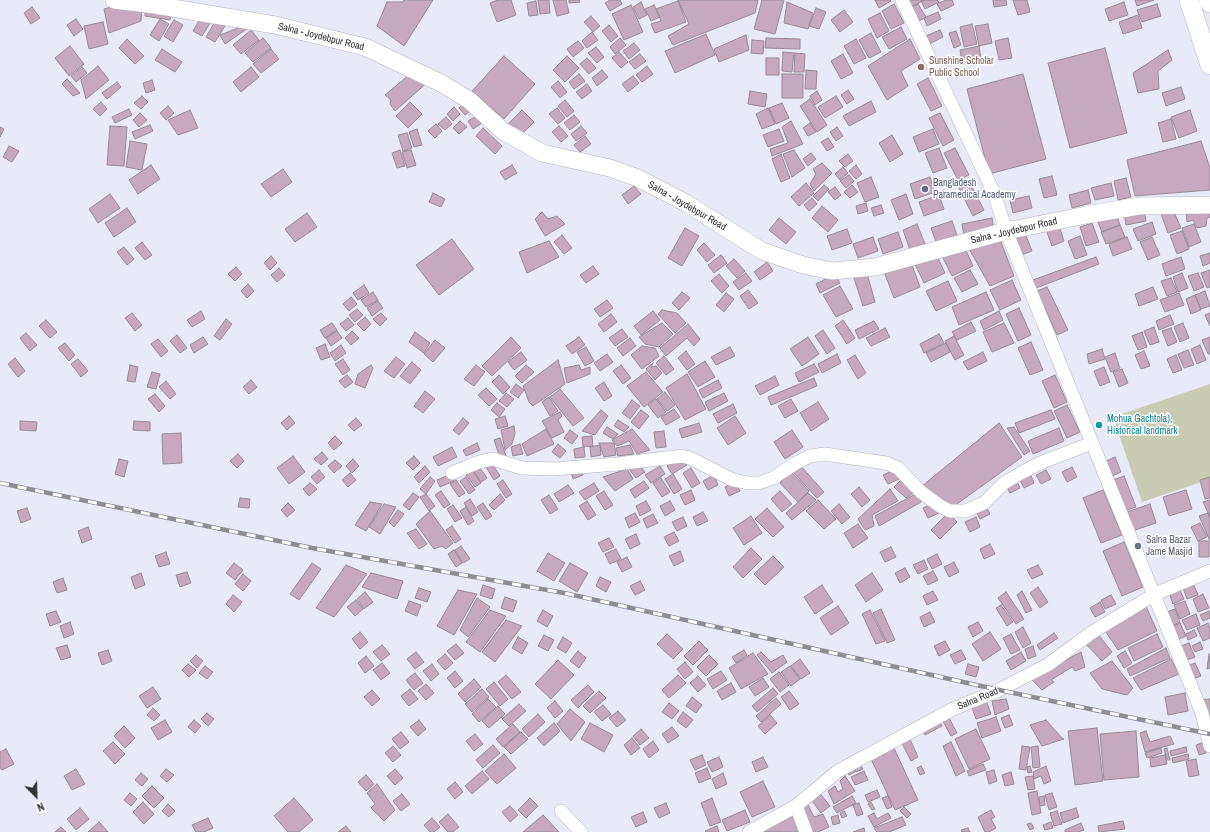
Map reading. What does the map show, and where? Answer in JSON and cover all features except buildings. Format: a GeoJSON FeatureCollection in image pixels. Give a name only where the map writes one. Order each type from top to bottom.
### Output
{"type":"FeatureCollection","features":[{"type":"Feature","properties":{"kind":"highway"},"geometry":{"type":"LineString","coordinates":[[1189,0],[1210,65]]}},
{"type":"Feature","properties":{"kind":"main road","name":"Salna - Joydebpur Road"},"geometry":{"type":"LineString","coordinates":[[114,0],[155,5],[275,25],[365,47],[441,83],[458,93],[469,100],[503,131],[542,153],[610,168],[638,178],[686,203],[762,251],[803,265],[832,271],[875,267],[1006,231],[1079,216],[1139,206],[1210,205]]}},
{"type":"Feature","properties":{"kind":"street"},"geometry":{"type":"LineString","coordinates":[[902,0],[994,193],[1006,231],[1155,594],[1202,713],[1210,746]]}},
{"type":"Feature","properties":{"kind":"street"},"geometry":{"type":"LineString","coordinates":[[452,473],[479,462],[493,459],[522,468],[554,469],[617,464],[682,456],[690,458],[733,480],[748,483],[759,483],[773,478],[810,456],[825,454],[886,463],[898,468],[921,492],[940,506],[950,511],[965,511],[984,503],[1004,483],[1021,473],[1040,463],[1092,442]]}},
{"type":"Feature","properties":{"kind":"street","name":"Salna Road"},"geometry":{"type":"LineString","coordinates":[[749,832],[796,806],[838,771],[953,709],[999,690],[1049,664],[1091,633],[1155,594],[1210,571]]}},
{"type":"Feature","properties":{"kind":"street"},"geometry":{"type":"LineString","coordinates":[[796,806],[806,832]]}},
{"type":"Feature","properties":{"kind":"street"},"geometry":{"type":"LineString","coordinates":[[562,811],[582,832]]}},
{"type":"Feature","properties":{"kind":"green space"},"geometry":{"type":"Polygon","coordinates":[[[1210,384],[1210,479],[1142,502],[1113,417],[1210,384]]]}},
{"type":"Feature","properties":{"kind":"railway"},"geometry":{"type":"LineString","coordinates":[[0,483],[312,548],[564,593],[999,690],[1210,734]]}},
{"type":"Feature","properties":{"kind":"place","name":"Sunshine Scholar Public School"},"geometry":{"type":"Point","coordinates":[921,67]}},
{"type":"Feature","properties":{"kind":"place","name":"Bangladesh Paramedical Academy"},"geometry":{"type":"Point","coordinates":[925,189]}},
{"type":"Feature","properties":{"kind":"place","name":"Mohua Gachtola), Historical landmark"},"geometry":{"type":"Point","coordinates":[1099,425]}},
{"type":"Feature","properties":{"kind":"place","name":"Salna Bazar Jame Masjid"},"geometry":{"type":"Point","coordinates":[1138,546]}}]}
